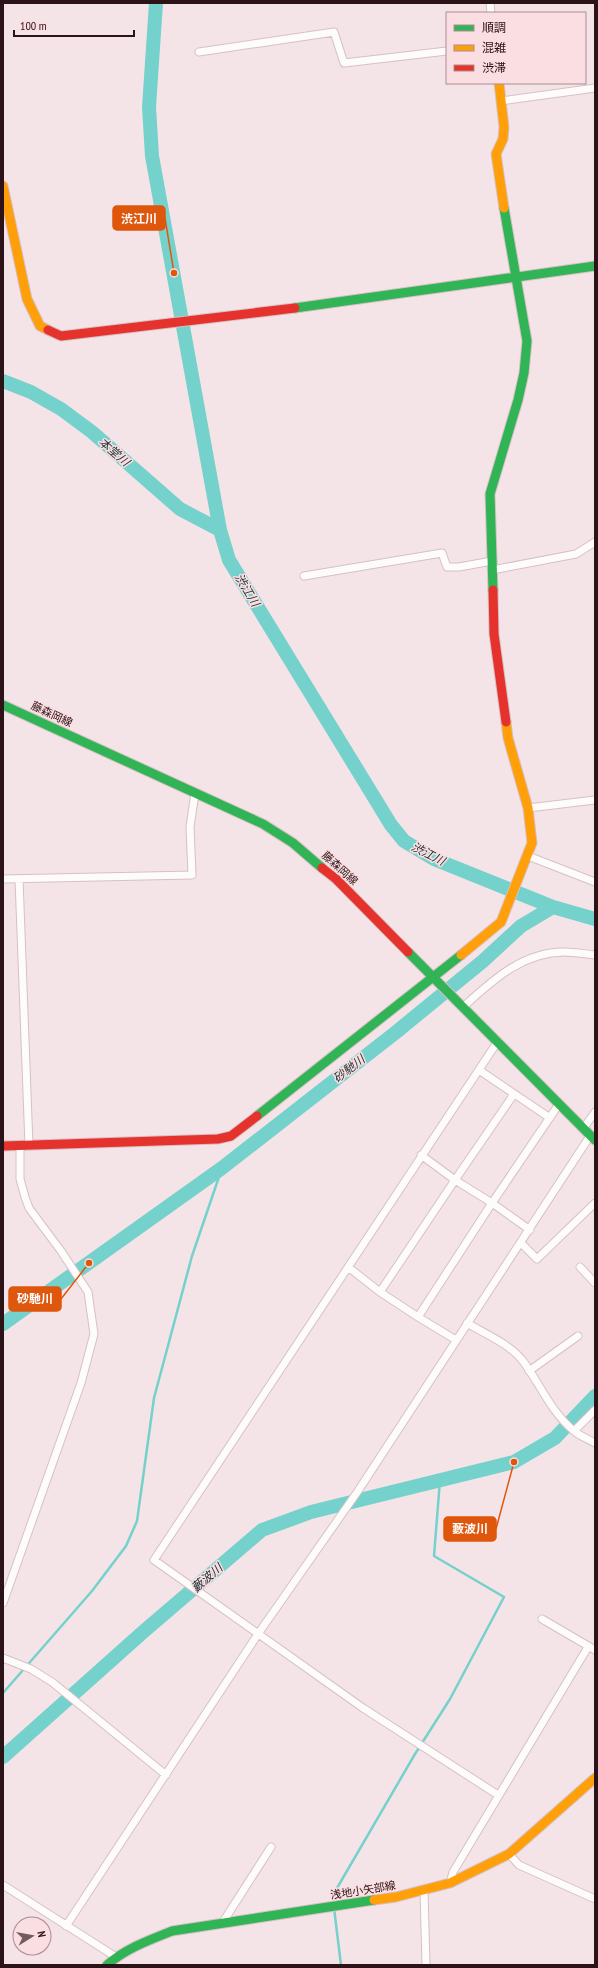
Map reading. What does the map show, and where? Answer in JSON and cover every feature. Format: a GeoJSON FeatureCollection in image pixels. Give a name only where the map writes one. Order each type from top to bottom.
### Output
{"type":"FeatureCollection","features":[{"type":"Feature","properties":{"kind":"street"},"geometry":{"type":"LineString","coordinates":[[199,52],[330,32],[334,32],[344,63],[446,51]]}},
{"type":"Feature","properties":{"kind":"street"},"geometry":{"type":"LineString","coordinates":[[3,1146],[218,1139],[231,1136],[432,977],[479,942],[501,922],[532,843],[528,808],[508,738],[494,634],[490,494],[518,400],[524,373],[527,341],[514,277],[496,154],[503,139],[504,127],[500,84]]}},
{"type":"Feature","properties":{"kind":"street"},"geometry":{"type":"LineString","coordinates":[[501,101],[595,88]]}},
{"type":"Feature","properties":{"kind":"street"},"geometry":{"type":"LineString","coordinates":[[3,186],[27,298],[40,326],[61,336],[230,317],[595,266]]}},
{"type":"Feature","properties":{"kind":"street"},"geometry":{"type":"LineString","coordinates":[[304,576],[442,553],[447,567],[492,565],[576,554],[595,542]]}},
{"type":"Feature","properties":{"kind":"street","name":"藤森岡線"},"geometry":{"type":"LineString","coordinates":[[3,705],[263,824],[293,843],[336,879],[593,1138]]}},
{"type":"Feature","properties":{"kind":"street"},"geometry":{"type":"LineString","coordinates":[[3,879],[192,874],[190,827],[194,793]]}},
{"type":"Feature","properties":{"kind":"street"},"geometry":{"type":"LineString","coordinates":[[528,808],[595,800]]}},
{"type":"Feature","properties":{"kind":"street"},"geometry":{"type":"LineString","coordinates":[[528,856],[595,882]]}},
{"type":"Feature","properties":{"kind":"street"},"geometry":{"type":"LineString","coordinates":[[3,1603],[81,1383],[94,1334],[88,1292],[61,1251],[29,1208],[24,1197],[20,1179],[25,1146],[19,879]]}},
{"type":"Feature","properties":{"kind":"street"},"geometry":{"type":"LineString","coordinates":[[463,1007],[488,985],[512,967],[535,956],[564,952],[595,955]]}},
{"type":"Feature","properties":{"kind":"street"},"geometry":{"type":"LineString","coordinates":[[498,1041],[154,1560],[363,1708],[498,1795]]}},
{"type":"Feature","properties":{"kind":"street"},"geometry":{"type":"LineString","coordinates":[[479,1070],[550,1118]]}},
{"type":"Feature","properties":{"kind":"street"},"geometry":{"type":"LineString","coordinates":[[380,1292],[514,1094]]}},
{"type":"Feature","properties":{"kind":"street"},"geometry":{"type":"LineString","coordinates":[[418,1317],[492,1203],[559,1104]]}},
{"type":"Feature","properties":{"kind":"street"},"geometry":{"type":"LineString","coordinates":[[583,1129],[595,1112]]}},
{"type":"Feature","properties":{"kind":"street"},"geometry":{"type":"LineString","coordinates":[[66,1926],[258,1634],[358,1491],[467,1323],[593,1138]]}},
{"type":"Feature","properties":{"kind":"street"},"geometry":{"type":"LineString","coordinates":[[421,1155],[455,1180],[492,1203],[530,1230]]}},
{"type":"Feature","properties":{"kind":"street"},"geometry":{"type":"LineString","coordinates":[[521,1243],[537,1259],[595,1203]]}},
{"type":"Feature","properties":{"kind":"street"},"geometry":{"type":"LineString","coordinates":[[348,1267],[380,1292],[456,1340]]}},
{"type":"Feature","properties":{"kind":"street"},"geometry":{"type":"LineString","coordinates":[[580,1267],[595,1283]]}},
{"type":"Feature","properties":{"kind":"street"},"geometry":{"type":"LineString","coordinates":[[467,1323],[512,1350],[522,1361],[560,1416],[574,1431],[595,1443]]}},
{"type":"Feature","properties":{"kind":"street"},"geometry":{"type":"LineString","coordinates":[[529,1371],[578,1336]]}},
{"type":"Feature","properties":{"kind":"street"},"geometry":{"type":"LineString","coordinates":[[574,1431],[595,1410]]}},
{"type":"Feature","properties":{"kind":"street"},"geometry":{"type":"LineString","coordinates":[[450,1883],[453,1872],[498,1795],[592,1649],[542,1619]]}},
{"type":"Feature","properties":{"kind":"street"},"geometry":{"type":"LineString","coordinates":[[3,1658],[31,1669],[64,1693],[166,1775]]}},
{"type":"Feature","properties":{"kind":"street","name":"浅地小矢部線"},"geometry":{"type":"LineString","coordinates":[[107,1965],[116,1957],[148,1940],[172,1931],[223,1922],[396,1897],[424,1891],[450,1883],[509,1854],[595,1778]]}},
{"type":"Feature","properties":{"kind":"street"},"geometry":{"type":"LineString","coordinates":[[223,1922],[271,1847]]}},
{"type":"Feature","properties":{"kind":"street"},"geometry":{"type":"LineString","coordinates":[[509,1854],[519,1865],[595,1899]]}},
{"type":"Feature","properties":{"kind":"street"},"geometry":{"type":"LineString","coordinates":[[3,1884],[116,1957]]}},
{"type":"Feature","properties":{"kind":"street"},"geometry":{"type":"LineString","coordinates":[[424,1891],[426,1965]]}},
{"type":"Feature","properties":{"kind":"waterway","name":"渋江川"},"geometry":{"type":"LineString","coordinates":[[156,3],[149,107],[152,156],[220,530],[229,560],[391,825],[404,841],[434,859],[553,907],[595,919]]}},
{"type":"Feature","properties":{"kind":"waterway","name":"本堂川"},"geometry":{"type":"LineString","coordinates":[[3,381],[31,392],[61,409],[92,432],[180,509],[220,530]]}},
{"type":"Feature","properties":{"kind":"waterway","name":"砂馳川"},"geometry":{"type":"LineString","coordinates":[[3,1324],[222,1168],[395,1033],[483,961],[521,926],[553,907]]}},
{"type":"Feature","properties":{"kind":"waterway"},"geometry":{"type":"LineString","coordinates":[[3,1693],[92,1591],[126,1546],[137,1521],[154,1398],[192,1256],[222,1168]]}},
{"type":"Feature","properties":{"kind":"waterway","name":"藪波川"},"geometry":{"type":"LineString","coordinates":[[3,1757],[143,1632],[262,1530],[311,1512],[514,1462],[555,1438],[595,1396]]}},
{"type":"Feature","properties":{"kind":"waterway"},"geometry":{"type":"LineString","coordinates":[[333,1903],[333,1895],[415,1754],[450,1699],[504,1597],[434,1556],[440,1480]]}},
{"type":"Feature","properties":{"kind":"waterway"},"geometry":{"type":"LineString","coordinates":[[334,1908],[341,1965]]}},
{"type":"Feature","properties":{"kind":"traffic: fast"},"geometry":{"type":"LineString","coordinates":[[493,590],[490,494],[518,400],[524,373],[527,341],[504,208]]}},
{"type":"Feature","properties":{"kind":"traffic: fast"},"geometry":{"type":"LineString","coordinates":[[295,308],[595,266]]}},
{"type":"Feature","properties":{"kind":"traffic: fast"},"geometry":{"type":"LineString","coordinates":[[3,705],[263,824],[293,843],[322,868]]}},
{"type":"Feature","properties":{"kind":"traffic: fast"},"geometry":{"type":"LineString","coordinates":[[408,952],[595,1140]]}},
{"type":"Feature","properties":{"kind":"traffic: fast"},"geometry":{"type":"LineString","coordinates":[[257,1116],[461,955]]}},
{"type":"Feature","properties":{"kind":"traffic: fast"},"geometry":{"type":"LineString","coordinates":[[107,1965],[122,1954],[146,1941],[172,1931],[374,1900]]}},
{"type":"Feature","properties":{"kind":"traffic: slow"},"geometry":{"type":"LineString","coordinates":[[499,84],[504,127],[503,139],[496,154],[504,208]]}},
{"type":"Feature","properties":{"kind":"traffic: slow"},"geometry":{"type":"LineString","coordinates":[[3,186],[27,299],[40,326],[48,330]]}},
{"type":"Feature","properties":{"kind":"traffic: slow"},"geometry":{"type":"LineString","coordinates":[[461,955],[501,922],[532,843],[528,808],[508,738],[506,722]]}},
{"type":"Feature","properties":{"kind":"traffic: slow"},"geometry":{"type":"LineString","coordinates":[[374,1900],[396,1897],[450,1883],[509,1854],[595,1778]]}},
{"type":"Feature","properties":{"kind":"traffic: jam"},"geometry":{"type":"LineString","coordinates":[[48,330],[61,336],[295,308]]}},
{"type":"Feature","properties":{"kind":"traffic: jam"},"geometry":{"type":"LineString","coordinates":[[493,590],[494,634],[506,722]]}},
{"type":"Feature","properties":{"kind":"traffic: jam"},"geometry":{"type":"LineString","coordinates":[[322,868],[336,879],[408,952]]}},
{"type":"Feature","properties":{"kind":"traffic: jam"},"geometry":{"type":"LineString","coordinates":[[3,1146],[218,1139],[231,1136],[257,1116]]}},
{"type":"Feature","properties":{"kind":"place","name":"渋江川"},"geometry":{"type":"Point","coordinates":[174,273]}},
{"type":"Feature","properties":{"kind":"place","name":"砂馳川"},"geometry":{"type":"Point","coordinates":[89,1263]}},
{"type":"Feature","properties":{"kind":"place","name":"藪波川"},"geometry":{"type":"Point","coordinates":[514,1462]}}]}
